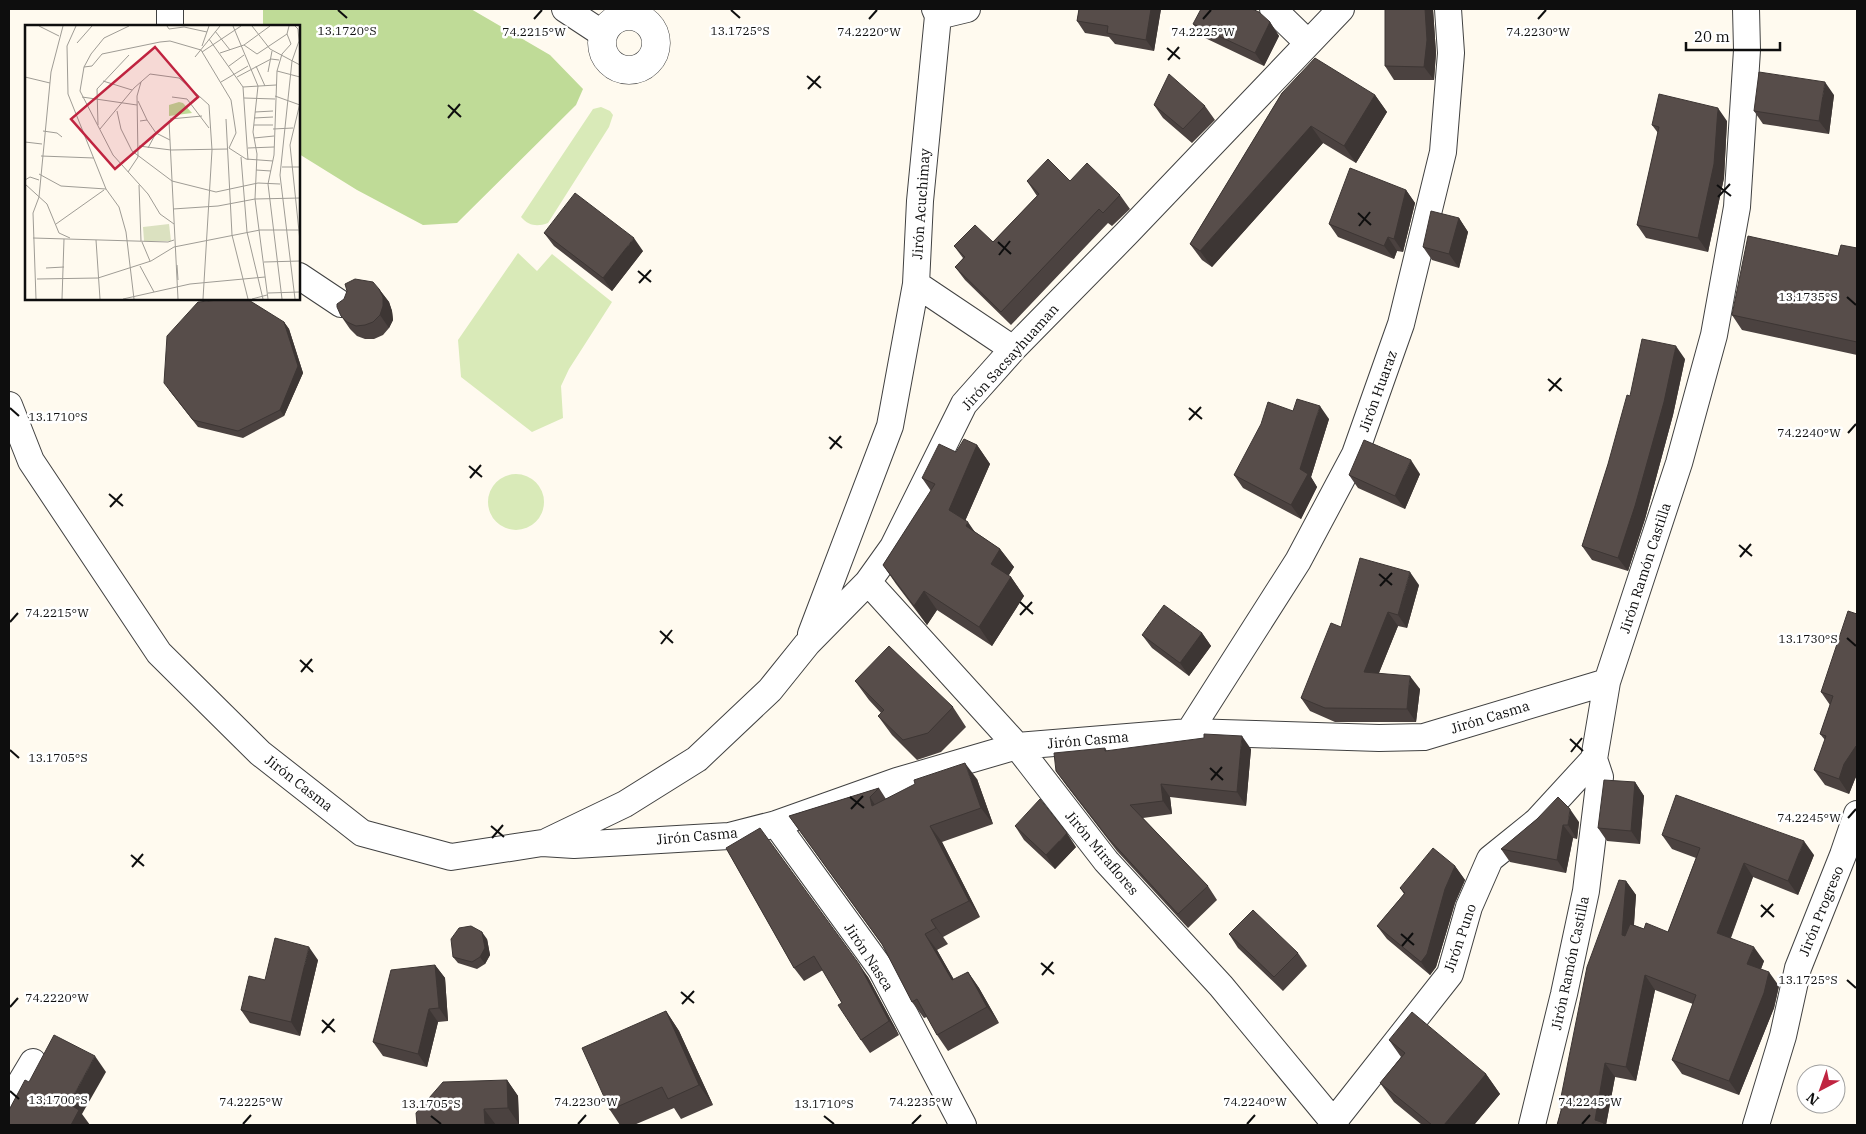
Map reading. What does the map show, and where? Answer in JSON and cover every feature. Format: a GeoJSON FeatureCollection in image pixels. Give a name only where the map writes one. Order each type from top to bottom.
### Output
{"type":"FeatureCollection","features":[{"type":"Feature","properties":{"kind":"street"},"geometry":{"type":"LineString","coordinates":[[170,9],[170,25]]}},
{"type":"Feature","properties":{"kind":"street"},"geometry":{"type":"LineString","coordinates":[[565,9],[603,34]]}},
{"type":"Feature","properties":{"kind":"street"},"geometry":{"type":"LineString","coordinates":[[936,12],[967,9]]}},
{"type":"Feature","properties":{"kind":"street"},"geometry":{"type":"LineString","coordinates":[[1272,9],[1307,42]]}},
{"type":"Feature","properties":{"kind":"street","name":"Jirón Sacsayhuaman"},"geometry":{"type":"LineString","coordinates":[[542,844],[625,804],[697,759],[770,690],[807,644],[868,582],[893,547],[964,404],[1013,349],[1127,233],[1307,42],[1341,9]]}},
{"type":"Feature","properties":{"kind":"street","name":"Jirón Huaraz"},"geometry":{"type":"LineString","coordinates":[[1189,732],[1298,561],[1355,454],[1401,324],[1443,152],[1451,52],[1448,9]]}},
{"type":"Feature","properties":{"kind":"street","name":"Jirón Ramón Castilla"},"geometry":{"type":"LineString","coordinates":[[1532,1125],[1564,994],[1586,891],[1600,777],[1594,759],[1608,682],[1679,463],[1714,335],[1737,207],[1747,50],[1746,9]]}},
{"type":"Feature","properties":{"kind":"street","name":"Jirón Acuchimay"},"geometry":{"type":"LineString","coordinates":[[807,644],[890,426],[916,284],[920,201],[936,12]]}},
{"type":"Feature","properties":{"kind":"street"},"geometry":{"type":"LineString","coordinates":[[650,15],[656,42],[654,53],[647,63],[638,69],[626,70],[614,66],[605,57],[602,46],[603,34],[611,22],[624,16],[640,18],[650,15]]}},
{"type":"Feature","properties":{"kind":"street"},"geometry":{"type":"LineString","coordinates":[[300,277],[341,304]]}},
{"type":"Feature","properties":{"kind":"street"},"geometry":{"type":"LineString","coordinates":[[916,284],[1013,349]]}},
{"type":"Feature","properties":{"kind":"street","name":"Jirón Casma"},"geometry":{"type":"LineString","coordinates":[[9,405],[30,461],[159,653],[260,753],[362,833],[451,857],[542,844],[574,845],[729,836],[776,824],[897,781],[1017,746],[1189,732],[1380,738],[1424,737],[1608,682]]}},
{"type":"Feature","properties":{"kind":"street","name":"Jirón Miraflores"},"geometry":{"type":"LineString","coordinates":[[868,582],[1017,746],[1106,861],[1222,986],[1333,1124]]}},
{"type":"Feature","properties":{"kind":"street","name":"Jirón Puno"},"geometry":{"type":"LineString","coordinates":[[1333,1124],[1450,974],[1470,908],[1490,859],[1537,821],[1594,759]]}},
{"type":"Feature","properties":{"kind":"street","name":"Jirón Progreso"},"geometry":{"type":"LineString","coordinates":[[1756,1125],[1783,1036],[1798,968],[1843,855],[1857,814]]}},
{"type":"Feature","properties":{"kind":"street","name":"Jirón Nasca"},"geometry":{"type":"LineString","coordinates":[[776,824],[881,970],[963,1125]]}},
{"type":"Feature","properties":{"kind":"street"},"geometry":{"type":"LineString","coordinates":[[9,1102],[34,1062]]}},
{"type":"Feature","properties":{"kind":"green space"},"geometry":{"type":"Polygon","coordinates":[[[263,9],[471,9],[550,55],[583,89],[576,105],[457,223],[423,225],[357,190],[300,155],[300,25],[263,25],[263,9]]]}},
{"type":"Feature","properties":{"kind":"green space"},"geometry":{"type":"Polygon","coordinates":[[[601,107],[610,111],[613,115],[609,127],[548,223],[540,225],[530,224],[521,217],[593,109],[601,107]]]}},
{"type":"Feature","properties":{"kind":"green space"},"geometry":{"type":"Polygon","coordinates":[[[518,253],[537,271],[552,254],[612,302],[569,369],[561,386],[563,418],[532,432],[461,377],[458,340],[518,253]]]}},
{"type":"Feature","properties":{"kind":"green space"},"geometry":{"type":"Polygon","coordinates":[[[516,474],[527,476],[536,482],[542,491],[544,502],[542,513],[536,522],[527,528],[516,530],[505,528],[496,522],[490,513],[488,502],[490,491],[496,482],[505,476],[516,474]]]}},
{"type":"Feature","properties":{"kind":"building"},"geometry":{"type":"Polygon","coordinates":[[[1079,9],[1151,9],[1146,40],[1107,33],[1108,26],[1077,21],[1079,9]]]}},
{"type":"Feature","properties":{"kind":"building"},"geometry":{"type":"Polygon","coordinates":[[[1201,9],[1252,9],[1259,12],[1270,22],[1255,53],[1193,24],[1201,9]]]}},
{"type":"Feature","properties":{"kind":"building"},"geometry":{"type":"Polygon","coordinates":[[[1385,9],[1425,9],[1427,40],[1424,67],[1385,66],[1385,9]]]}},
{"type":"Feature","properties":{"kind":"building"},"geometry":{"type":"Polygon","coordinates":[[[1315,58],[1375,95],[1344,146],[1311,126],[1200,251],[1190,244],[1282,93],[1315,58]]]}},
{"type":"Feature","properties":{"kind":"building"},"geometry":{"type":"Polygon","coordinates":[[[1759,72],[1825,82],[1819,121],[1754,111],[1759,72]]]}},
{"type":"Feature","properties":{"kind":"building"},"geometry":{"type":"Polygon","coordinates":[[[1169,74],[1205,106],[1183,129],[1154,105],[1169,74]]]}},
{"type":"Feature","properties":{"kind":"building"},"geometry":{"type":"Polygon","coordinates":[[[1659,94],[1718,108],[1714,164],[1698,238],[1637,225],[1659,127],[1652,125],[1659,94]]]}},
{"type":"Feature","properties":{"kind":"building"},"geometry":{"type":"Polygon","coordinates":[[[1048,159],[1070,181],[1087,163],[1120,195],[1103,213],[1099,209],[1001,312],[955,267],[965,257],[954,246],[975,225],[993,242],[1039,194],[1027,181],[1048,159]]]}},
{"type":"Feature","properties":{"kind":"building"},"geometry":{"type":"Polygon","coordinates":[[[1350,168],[1406,190],[1394,239],[1388,237],[1384,246],[1329,224],[1350,168]]]}},
{"type":"Feature","properties":{"kind":"building"},"geometry":{"type":"Polygon","coordinates":[[[575,193],[634,238],[603,278],[544,233],[575,193]]]}},
{"type":"Feature","properties":{"kind":"building"},"geometry":{"type":"Polygon","coordinates":[[[1431,211],[1459,218],[1449,254],[1423,247],[1431,211]]]}},
{"type":"Feature","properties":{"kind":"building"},"geometry":{"type":"Polygon","coordinates":[[[1748,236],[1838,256],[1841,245],[1857,248],[1857,342],[1732,315],[1748,236]]]}},
{"type":"Feature","properties":{"kind":"building"},"geometry":{"type":"Polygon","coordinates":[[[355,279],[373,282],[383,297],[380,315],[373,322],[365,325],[356,326],[347,322],[341,316],[337,307],[337,304],[344,299],[347,291],[345,284],[355,279]]]}},
{"type":"Feature","properties":{"kind":"building"},"geometry":{"type":"Polygon","coordinates":[[[249,300],[284,322],[298,366],[280,410],[238,431],[193,420],[164,383],[167,336],[198,302],[249,300]]]}},
{"type":"Feature","properties":{"kind":"building"},"geometry":{"type":"Polygon","coordinates":[[[1642,339],[1676,346],[1664,402],[1635,506],[1618,558],[1582,546],[1627,395],[1630,396],[1642,339]]]}},
{"type":"Feature","properties":{"kind":"building"},"geometry":{"type":"Polygon","coordinates":[[[1297,399],[1320,406],[1300,469],[1308,474],[1291,505],[1234,475],[1261,424],[1268,402],[1293,411],[1297,399]]]}},
{"type":"Feature","properties":{"kind":"building"},"geometry":{"type":"Polygon","coordinates":[[[964,439],[977,445],[949,510],[968,522],[966,526],[1000,549],[991,564],[1011,577],[979,627],[924,591],[914,606],[883,565],[935,484],[922,478],[939,444],[956,452],[964,439]]]}},
{"type":"Feature","properties":{"kind":"building"},"geometry":{"type":"Polygon","coordinates":[[[1364,440],[1411,460],[1395,496],[1349,475],[1364,440]]]}},
{"type":"Feature","properties":{"kind":"building"},"geometry":{"type":"Polygon","coordinates":[[[1360,558],[1410,572],[1398,615],[1388,612],[1364,672],[1410,676],[1407,709],[1325,708],[1301,698],[1331,623],[1341,627],[1360,558]]]}},
{"type":"Feature","properties":{"kind":"building"},"geometry":{"type":"Polygon","coordinates":[[[1164,605],[1202,633],[1180,663],[1142,635],[1164,605]]]}},
{"type":"Feature","properties":{"kind":"building"},"geometry":{"type":"Polygon","coordinates":[[[1848,611],[1857,614],[1857,746],[1844,764],[1839,779],[1814,770],[1826,736],[1820,734],[1833,696],[1821,692],[1848,611]]]}},
{"type":"Feature","properties":{"kind":"building"},"geometry":{"type":"Polygon","coordinates":[[[889,646],[953,707],[928,733],[903,740],[878,716],[884,710],[855,681],[889,646]]]}},
{"type":"Feature","properties":{"kind":"building"},"geometry":{"type":"Polygon","coordinates":[[[1204,734],[1242,736],[1237,792],[1161,784],[1163,801],[1130,805],[1208,886],[1178,914],[1108,838],[1056,771],[1054,753],[1105,748],[1105,751],[1204,738],[1204,734]]]}},
{"type":"Feature","properties":{"kind":"building"},"geometry":{"type":"Polygon","coordinates":[[[965,763],[981,808],[930,826],[969,901],[931,920],[936,928],[925,934],[952,980],[968,972],[987,1007],[937,1035],[917,999],[912,1002],[882,944],[789,816],[879,788],[870,797],[872,806],[915,784],[914,780],[965,763]]]}},
{"type":"Feature","properties":{"kind":"building"},"geometry":{"type":"Polygon","coordinates":[[[1604,780],[1635,782],[1631,831],[1598,828],[1604,780]]]}},
{"type":"Feature","properties":{"kind":"building"},"geometry":{"type":"Polygon","coordinates":[[[1676,795],[1804,841],[1788,881],[1744,863],[1717,933],[1754,947],[1747,964],[1769,972],[1764,993],[1729,1081],[1672,1060],[1696,995],[1645,975],[1626,1067],[1605,1063],[1595,1120],[1604,1123],[1603,1125],[1557,1125],[1562,1107],[1559,1107],[1587,967],[1619,880],[1626,881],[1622,935],[1625,936],[1630,924],[1644,929],[1646,923],[1668,932],[1700,848],[1662,835],[1676,795]]]}},
{"type":"Feature","properties":{"kind":"building"},"geometry":{"type":"Polygon","coordinates":[[[1558,797],[1570,809],[1568,825],[1563,825],[1557,860],[1501,849],[1537,819],[1558,797]]]}},
{"type":"Feature","properties":{"kind":"building"},"geometry":{"type":"Polygon","coordinates":[[[1040,799],[1067,833],[1046,855],[1015,826],[1040,799]]]}},
{"type":"Feature","properties":{"kind":"building"},"geometry":{"type":"Polygon","coordinates":[[[760,828],[859,964],[889,1021],[861,1040],[838,1005],[842,1003],[814,956],[794,968],[726,848],[760,828]]]}},
{"type":"Feature","properties":{"kind":"building"},"geometry":{"type":"Polygon","coordinates":[[[1433,848],[1455,866],[1445,889],[1427,954],[1421,962],[1377,926],[1405,893],[1400,888],[1433,848]]]}},
{"type":"Feature","properties":{"kind":"building"},"geometry":{"type":"Polygon","coordinates":[[[1253,910],[1298,953],[1274,977],[1229,934],[1253,910]]]}},
{"type":"Feature","properties":{"kind":"building"},"geometry":{"type":"Polygon","coordinates":[[[471,926],[482,932],[485,948],[480,957],[472,962],[453,957],[451,939],[459,928],[471,926]]]}},
{"type":"Feature","properties":{"kind":"building"},"geometry":{"type":"Polygon","coordinates":[[[275,938],[309,947],[291,1022],[241,1010],[249,976],[265,980],[275,938]]]}},
{"type":"Feature","properties":{"kind":"building"},"geometry":{"type":"Polygon","coordinates":[[[435,965],[439,1008],[429,1009],[418,1054],[373,1042],[391,970],[435,965]]]}},
{"type":"Feature","properties":{"kind":"building"},"geometry":{"type":"Polygon","coordinates":[[[666,1011],[699,1085],[668,1099],[662,1087],[610,1110],[582,1048],[666,1011]]]}},
{"type":"Feature","properties":{"kind":"building"},"geometry":{"type":"Polygon","coordinates":[[[1412,1012],[1486,1074],[1444,1125],[1432,1125],[1380,1083],[1405,1053],[1389,1040],[1412,1012]]]}},
{"type":"Feature","properties":{"kind":"building"},"geometry":{"type":"Polygon","coordinates":[[[54,1035],[95,1056],[69,1104],[79,1110],[71,1125],[9,1125],[9,1110],[25,1080],[29,1082],[54,1035]]]}},
{"type":"Feature","properties":{"kind":"building"},"geometry":{"type":"Polygon","coordinates":[[[507,1080],[508,1108],[484,1109],[485,1125],[417,1125],[416,1113],[443,1082],[507,1080]]]}}]}
